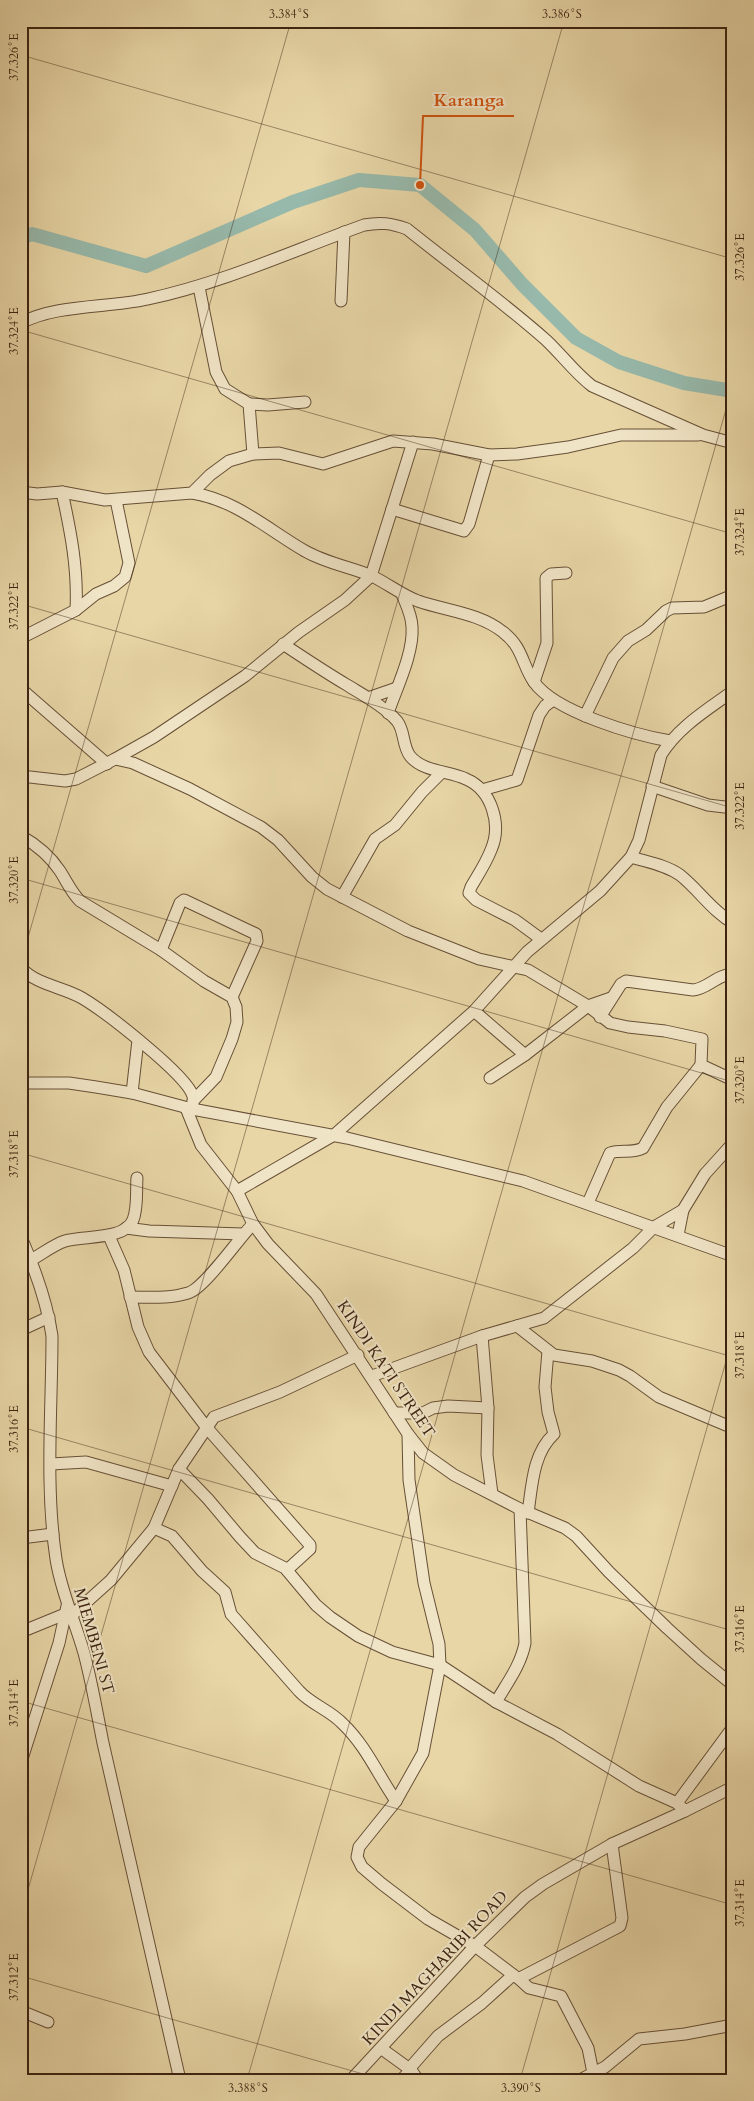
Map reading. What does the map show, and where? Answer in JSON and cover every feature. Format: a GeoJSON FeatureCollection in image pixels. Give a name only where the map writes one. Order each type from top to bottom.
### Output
{"type":"FeatureCollection","features":[{"type":"Feature","properties":{"kind":"street"},"geometry":{"type":"LineString","coordinates":[[21,323],[61,311],[146,300],[200,286],[256,268],[364,225],[380,222],[394,224],[407,229],[547,342],[578,375],[592,386],[703,435],[733,443]]}},
{"type":"Feature","properties":{"kind":"street"},"geometry":{"type":"LineString","coordinates":[[341,301],[344,232]]}},
{"type":"Feature","properties":{"kind":"street"},"geometry":{"type":"LineString","coordinates":[[200,286],[216,372],[224,389],[249,404],[268,405],[305,402]]}},
{"type":"Feature","properties":{"kind":"street"},"geometry":{"type":"LineString","coordinates":[[249,404],[253,454]]}},
{"type":"Feature","properties":{"kind":"street"},"geometry":{"type":"LineString","coordinates":[[192,493],[210,475],[229,461],[253,454],[279,453],[323,464],[393,441],[413,442],[489,455],[517,454],[568,447],[621,435],[703,435]]}},
{"type":"Feature","properties":{"kind":"street"},"geometry":{"type":"LineString","coordinates":[[21,776],[65,781],[76,779],[111,762],[154,737],[245,676],[283,644],[345,600],[371,576],[413,442]]}},
{"type":"Feature","properties":{"kind":"street"},"geometry":{"type":"LineString","coordinates":[[392,509],[464,531],[469,524],[489,455]]}},
{"type":"Feature","properties":{"kind":"street"},"geometry":{"type":"LineString","coordinates":[[21,492],[36,494],[62,492],[96,499],[116,500],[192,493],[219,500],[262,522],[305,551],[371,576],[402,594],[425,604],[474,616],[502,631],[512,640],[522,654],[534,682],[553,700],[585,716],[646,737],[670,742]]}},
{"type":"Feature","properties":{"kind":"street"},"geometry":{"type":"LineString","coordinates":[[62,492],[76,559],[78,582],[76,610]]}},
{"type":"Feature","properties":{"kind":"street"},"geometry":{"type":"LineString","coordinates":[[21,638],[76,610],[96,594],[122,581],[128,571],[129,563],[116,500]]}},
{"type":"Feature","properties":{"kind":"street"},"geometry":{"type":"LineString","coordinates":[[534,682],[547,643],[546,578],[551,574],[566,573]]}},
{"type":"Feature","properties":{"kind":"street"},"geometry":{"type":"LineString","coordinates":[[388,713],[411,644],[412,628],[402,594]]}},
{"type":"Feature","properties":{"kind":"street"},"geometry":{"type":"LineString","coordinates":[[585,716],[613,658],[628,641],[646,630],[666,611],[672,608],[704,608],[733,595]]}},
{"type":"Feature","properties":{"kind":"street"},"geometry":{"type":"LineString","coordinates":[[283,644],[368,698],[388,713],[400,726],[406,747],[411,756],[418,762],[466,779],[482,790],[493,810],[496,824],[495,838],[492,850],[469,893],[476,900],[515,920],[541,939]]}},
{"type":"Feature","properties":{"kind":"street"},"geometry":{"type":"LineString","coordinates":[[21,688],[111,762],[133,763],[156,773],[260,827],[278,840],[312,878],[342,897],[408,931],[446,947],[479,959],[528,970],[588,1006],[600,1017],[616,1025],[665,1031],[702,1039],[701,1065],[667,1107],[643,1148],[630,1153],[610,1153],[588,1203]]}},
{"type":"Feature","properties":{"kind":"street"},"geometry":{"type":"LineString","coordinates":[[368,698],[397,688]]}},
{"type":"Feature","properties":{"kind":"street"},"geometry":{"type":"LineString","coordinates":[[237,1191],[334,1135],[474,1011],[513,966],[541,939],[600,891],[632,857],[639,840],[661,755],[670,742],[688,724],[733,691]]}},
{"type":"Feature","properties":{"kind":"street"},"geometry":{"type":"LineString","coordinates":[[482,790],[518,780],[539,715],[545,706],[553,700]]}},
{"type":"Feature","properties":{"kind":"street"},"geometry":{"type":"LineString","coordinates":[[715,704],[733,700]]}},
{"type":"Feature","properties":{"kind":"street"},"geometry":{"type":"LineString","coordinates":[[342,897],[375,839],[395,826],[422,792],[442,772]]}},
{"type":"Feature","properties":{"kind":"street"},"geometry":{"type":"LineString","coordinates":[[652,786],[708,805],[733,808]]}},
{"type":"Feature","properties":{"kind":"street"},"geometry":{"type":"LineString","coordinates":[[21,836],[36,845],[49,857],[80,901],[161,950],[204,981],[232,997],[236,1007],[232,1039],[216,1077],[191,1106]]}},
{"type":"Feature","properties":{"kind":"street"},"geometry":{"type":"LineString","coordinates":[[632,857],[672,870],[721,916],[733,923]]}},
{"type":"Feature","properties":{"kind":"street"},"geometry":{"type":"LineString","coordinates":[[161,950],[182,901],[187,901],[256,934],[257,941],[255,947],[232,997]]}},
{"type":"Feature","properties":{"kind":"street","name":"KINDI KATI STREET"},"geometry":{"type":"LineString","coordinates":[[21,968],[34,978],[80,997],[111,1017],[183,1082],[191,1092],[191,1106],[201,1145],[237,1191],[253,1224],[268,1244],[316,1294],[372,1376],[394,1414],[424,1453],[454,1475],[524,1511],[565,1528],[576,1536],[609,1572],[667,1628],[733,1685]]}},
{"type":"Feature","properties":{"kind":"street"},"geometry":{"type":"LineString","coordinates":[[600,1017],[621,984],[626,981],[693,990],[704,988],[724,975],[733,975]]}},
{"type":"Feature","properties":{"kind":"street"},"geometry":{"type":"LineString","coordinates":[[490,1078],[525,1055],[588,1006],[611,998]]}},
{"type":"Feature","properties":{"kind":"street"},"geometry":{"type":"LineString","coordinates":[[474,1011],[525,1055]]}},
{"type":"Feature","properties":{"kind":"street"},"geometry":{"type":"LineString","coordinates":[[132,1093],[138,1040]]}},
{"type":"Feature","properties":{"kind":"street"},"geometry":{"type":"LineString","coordinates":[[701,1065],[733,1080]]}},
{"type":"Feature","properties":{"kind":"street"},"geometry":{"type":"LineString","coordinates":[[21,1083],[69,1083],[132,1093],[334,1135],[523,1181],[733,1256]]}},
{"type":"Feature","properties":{"kind":"street"},"geometry":{"type":"LineString","coordinates":[[678,1235],[684,1210],[705,1174],[733,1143]]}},
{"type":"Feature","properties":{"kind":"street"},"geometry":{"type":"LineString","coordinates":[[31,1260],[65,1241],[109,1236],[126,1228],[132,1222],[135,1213],[137,1178]]}},
{"type":"Feature","properties":{"kind":"street"},"geometry":{"type":"LineString","coordinates":[[372,1376],[482,1336],[544,1318],[633,1248],[654,1227],[684,1210]]}},
{"type":"Feature","properties":{"kind":"street"},"geometry":{"type":"LineString","coordinates":[[130,1297],[168,1296],[189,1293],[199,1287],[253,1224]]}},
{"type":"Feature","properties":{"kind":"street"},"geometry":{"type":"LineString","coordinates":[[126,1228],[149,1232],[243,1234]]}},
{"type":"Feature","properties":{"kind":"street"},"geometry":{"type":"LineString","coordinates":[[109,1236],[124,1270],[138,1327],[149,1352],[207,1428],[310,1545],[310,1549],[287,1570]]}},
{"type":"Feature","properties":{"kind":"street","name":"MIEMBENI ST"},"geometry":{"type":"LineString","coordinates":[[21,1237],[31,1260],[49,1317],[52,1336],[51,1464],[53,1534],[61,1585],[68,1612],[84,1652],[93,1687],[110,1777],[125,1833],[156,1980],[180,2080]]}},
{"type":"Feature","properties":{"kind":"street"},"geometry":{"type":"LineString","coordinates":[[21,1330],[49,1317]]}},
{"type":"Feature","properties":{"kind":"street"},"geometry":{"type":"LineString","coordinates":[[517,1326],[548,1351],[560,1357],[583,1358],[619,1370],[659,1398],[733,1428]]}},
{"type":"Feature","properties":{"kind":"street"},"geometry":{"type":"LineString","coordinates":[[482,1336],[488,1408],[487,1454],[492,1494]]}},
{"type":"Feature","properties":{"kind":"street"},"geometry":{"type":"LineString","coordinates":[[496,1702],[524,1653],[526,1643],[524,1511],[538,1458],[542,1448],[554,1434],[548,1412],[546,1387],[548,1351]]}},
{"type":"Feature","properties":{"kind":"street"},"geometry":{"type":"LineString","coordinates":[[21,1632],[68,1612],[111,1580],[154,1528],[179,1469],[214,1417],[280,1392],[358,1355]]}},
{"type":"Feature","properties":{"kind":"street"},"geometry":{"type":"LineString","coordinates":[[394,1414],[423,1413],[433,1408],[448,1406],[488,1408]]}},
{"type":"Feature","properties":{"kind":"street"},"geometry":{"type":"LineString","coordinates":[[408,1434],[409,1480],[424,1583],[439,1644],[440,1665],[423,1753],[396,1801],[359,1847],[357,1852],[358,1861],[375,1878],[428,1919],[474,1946],[528,1988],[561,1996],[588,2048],[593,2073]]}},
{"type":"Feature","properties":{"kind":"street"},"geometry":{"type":"LineString","coordinates":[[51,1464],[86,1462],[172,1486]]}},
{"type":"Feature","properties":{"kind":"street"},"geometry":{"type":"LineString","coordinates":[[179,1469],[255,1553],[281,1565],[316,1605],[358,1636],[392,1652],[440,1665],[496,1702],[557,1734],[638,1786],[681,1807],[733,1727]]}},
{"type":"Feature","properties":{"kind":"street"},"geometry":{"type":"LineString","coordinates":[[154,1528],[172,1536],[202,1571],[225,1592],[231,1614],[307,1699],[328,1711],[354,1734],[363,1745],[396,1801]]}},
{"type":"Feature","properties":{"kind":"street"},"geometry":{"type":"LineString","coordinates":[[21,1538],[53,1534]]}},
{"type":"Feature","properties":{"kind":"street"},"geometry":{"type":"LineString","coordinates":[[21,1762],[24,1746],[68,1612]]}},
{"type":"Feature","properties":{"kind":"street","name":"KINDI MAGHARIBI ROAD"},"geometry":{"type":"LineString","coordinates":[[351,2080],[382,2049],[474,1946],[525,1897],[543,1884],[612,1844],[681,1807],[731,1791]]}},
{"type":"Feature","properties":{"kind":"street"},"geometry":{"type":"LineString","coordinates":[[401,2080],[413,2073],[438,2036],[515,1977],[529,1975],[620,1926],[621,1912],[612,1844]]}},
{"type":"Feature","properties":{"kind":"street"},"geometry":{"type":"LineString","coordinates":[[21,2011],[48,2022]]}},
{"type":"Feature","properties":{"kind":"street"},"geometry":{"type":"LineString","coordinates":[[580,2080],[612,2062],[639,2039],[685,2034],[733,2025]]}},
{"type":"Feature","properties":{"kind":"street"},"geometry":{"type":"LineString","coordinates":[[382,2049],[413,2073]]}},
{"type":"Feature","properties":{"kind":"waterway"},"geometry":{"type":"LineString","coordinates":[[21,238],[32,234],[146,266],[293,202],[359,180],[420,185],[475,230],[522,284],[576,338],[619,362],[684,383],[733,391]]}},
{"type":"Feature","properties":{"kind":"place","name":"Karanga"},"geometry":{"type":"Point","coordinates":[420,185]}}]}
